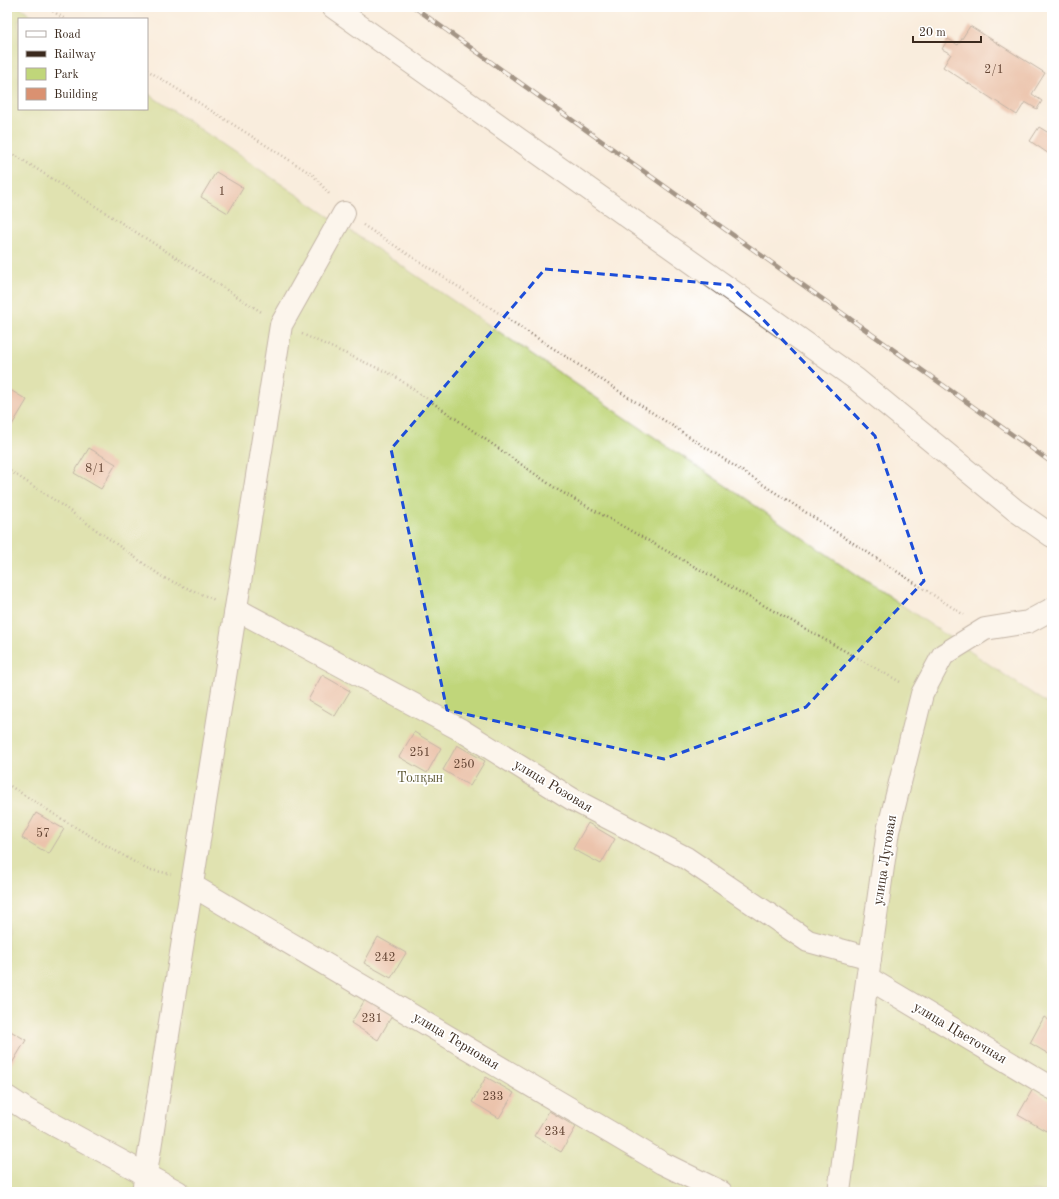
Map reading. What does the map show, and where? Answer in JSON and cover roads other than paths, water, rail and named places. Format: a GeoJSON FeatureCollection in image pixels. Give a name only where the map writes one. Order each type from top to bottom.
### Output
{"type":"FeatureCollection","features":[{"type":"Feature","properties":{"kind":"street"},"geometry":{"type":"LineString","coordinates":[[333,7],[856,379],[1015,510],[1052,536]]}},
{"type":"Feature","properties":{"kind":"street"},"geometry":{"type":"LineString","coordinates":[[145,1183],[281,325],[344,214]]}},
{"type":"Feature","properties":{"kind":"street","name":"улица Розовая"},"geometry":{"type":"LineString","coordinates":[[236,609],[461,730],[572,799],[686,858],[808,941],[869,968]]}},
{"type":"Feature","properties":{"kind":"street","name":"улица Луговая"},"geometry":{"type":"LineString","coordinates":[[839,1192],[888,831],[922,694],[943,655],[985,629],[1028,622],[1052,610]]}},
{"type":"Feature","properties":{"kind":"street","name":"улица Терновая"},"geometry":{"type":"LineString","coordinates":[[193,882],[662,1163],[721,1192]]}},
{"type":"Feature","properties":{"kind":"street","name":"улица Цветочная"},"geometry":{"type":"LineString","coordinates":[[869,968],[1052,1088]]}},
{"type":"Feature","properties":{"kind":"street"},"geometry":{"type":"LineString","coordinates":[[7,1097],[145,1183],[178,1192]]}},
{"type":"Feature","properties":{"kind":"railway"},"geometry":{"type":"LineString","coordinates":[[414,7],[1052,463]]}},
{"type":"Feature","properties":{"kind":"park label","name":"Толқын"},"geometry":{"type":"Point","coordinates":[420,778]}}]}
